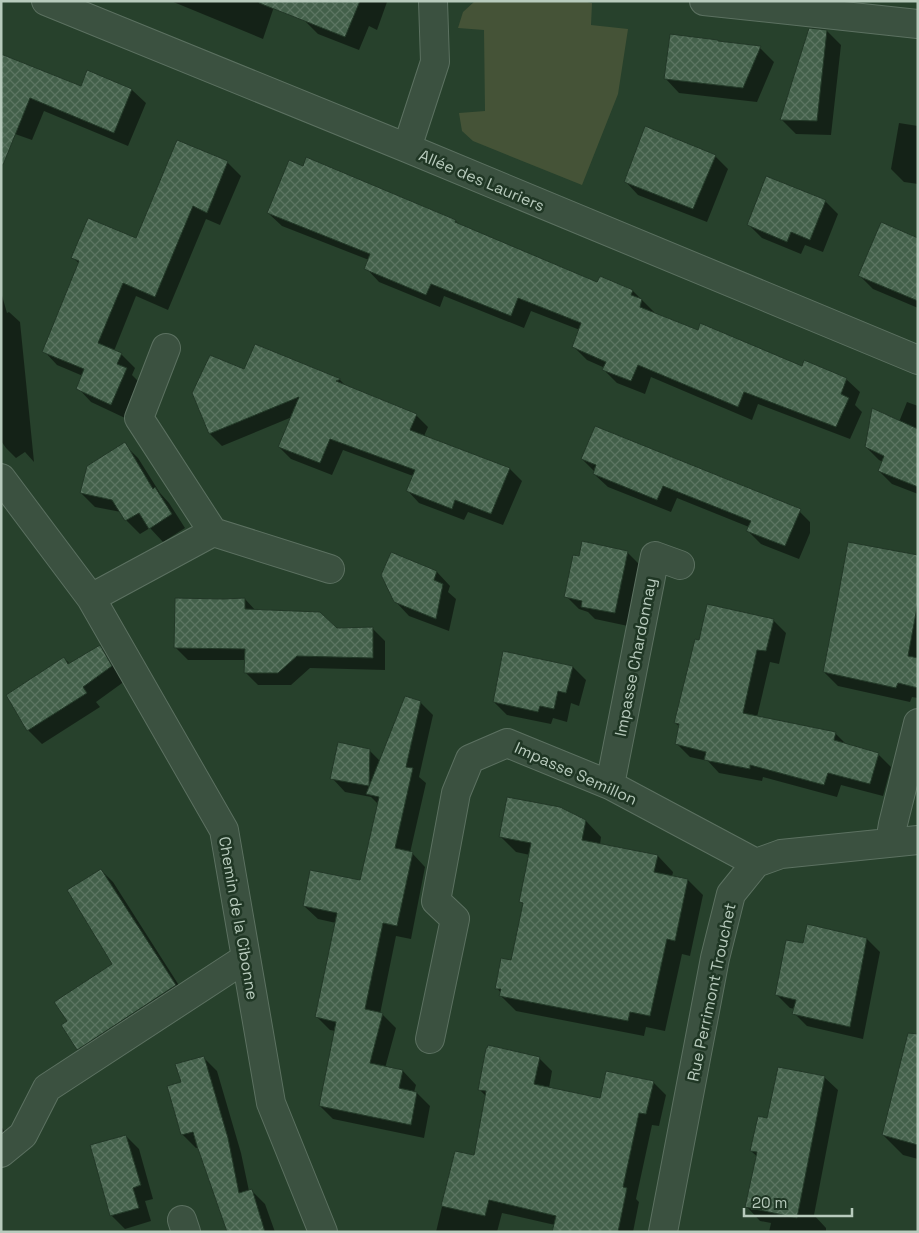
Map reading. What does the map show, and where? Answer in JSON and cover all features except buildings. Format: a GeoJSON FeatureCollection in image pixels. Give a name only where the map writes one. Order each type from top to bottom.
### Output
{"type":"FeatureCollection","features":[{"type":"Feature","properties":{"kind":"street","name":"Allée des Lauriers"},"geometry":{"type":"LineString","coordinates":[[46,1],[407,148],[918,360]]}},
{"type":"Feature","properties":{"kind":"street"},"geometry":{"type":"LineString","coordinates":[[407,148],[435,62],[433,1]]}},
{"type":"Feature","properties":{"kind":"street"},"geometry":{"type":"LineString","coordinates":[[704,1],[918,24]]}},
{"type":"Feature","properties":{"kind":"street"},"geometry":{"type":"LineString","coordinates":[[166,348],[139,418],[213,532],[330,569]]}},
{"type":"Feature","properties":{"kind":"street","name":"Chemin de la Cibonne"},"geometry":{"type":"LineString","coordinates":[[1,478],[91,598],[224,830],[271,1103],[323,1232]]}},
{"type":"Feature","properties":{"kind":"street"},"geometry":{"type":"LineString","coordinates":[[91,598],[213,532]]}},
{"type":"Feature","properties":{"kind":"street","name":"Impasse Chardonnay"},"geometry":{"type":"LineString","coordinates":[[610,786],[655,556],[680,565]]}},
{"type":"Feature","properties":{"kind":"street"},"geometry":{"type":"LineString","coordinates":[[890,842],[892,824],[918,723]]}},
{"type":"Feature","properties":{"kind":"street","name":"Impasse Semillon"},"geometry":{"type":"LineString","coordinates":[[430,1039],[455,919],[436,901],[456,793],[470,759],[507,743],[610,786],[756,863]]}},
{"type":"Feature","properties":{"kind":"street"},"geometry":{"type":"LineString","coordinates":[[756,863],[781,854],[918,840]]}},
{"type":"Feature","properties":{"kind":"street","name":"Rue Perrimont Trouchet"},"geometry":{"type":"LineString","coordinates":[[663,1232],[715,958],[731,894],[756,863]]}},
{"type":"Feature","properties":{"kind":"street"},"geometry":{"type":"LineString","coordinates":[[1,1153],[23,1135],[47,1088],[246,958]]}},
{"type":"Feature","properties":{"kind":"green space"},"geometry":{"type":"Polygon","coordinates":[[[475,1],[583,1],[592,3],[591,25],[628,29],[618,94],[582,185],[473,141],[462,131],[459,113],[485,111],[484,30],[458,28],[463,12],[475,1]]]}}]}
